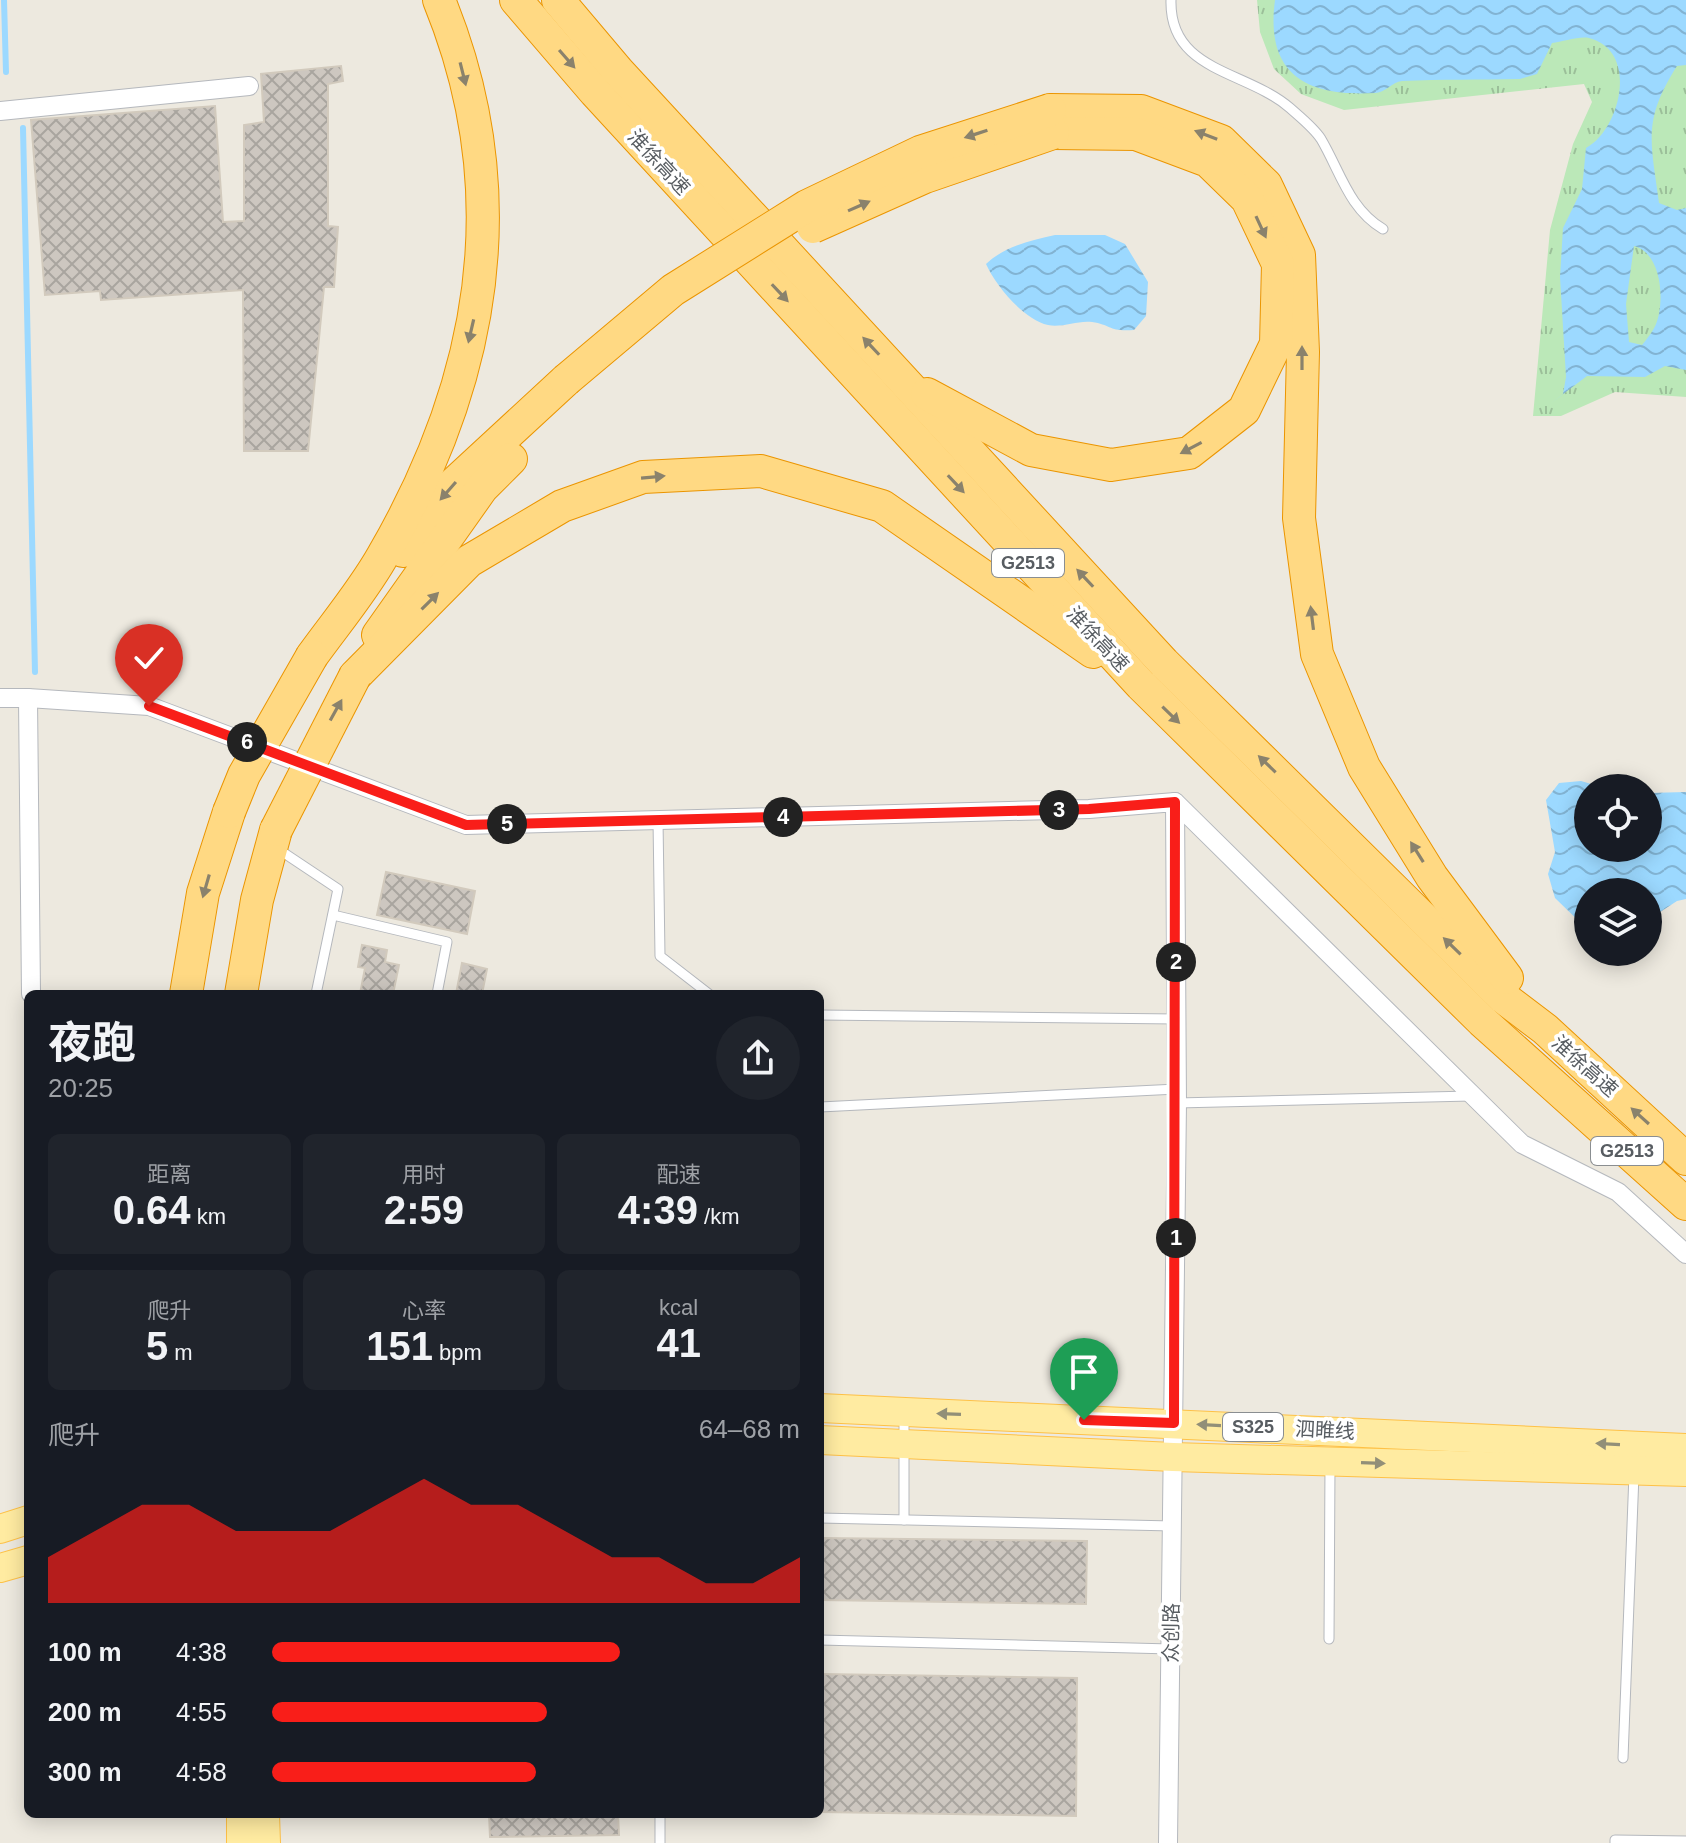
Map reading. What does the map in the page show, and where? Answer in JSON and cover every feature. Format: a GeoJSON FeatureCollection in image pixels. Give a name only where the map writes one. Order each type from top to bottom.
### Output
{"type":"FeatureCollection","features":[{"type":"Feature","properties":{"kind":"highway"},"geometry":{"type":"LineString","coordinates":[[187,990],[203,893],[244,775],[312,656],[381,558],[430,462],[464,362],[480,293],[484,214],[479,140],[455,40],[439,0]]}},
{"type":"Feature","properties":{"kind":"highway","name":"淮徐高速"},"geometry":{"type":"LineString","coordinates":[[516,0],[595,92],[1141,685],[1482,1021],[1686,1204]]}},
{"type":"Feature","properties":{"kind":"highway","name":"淮徐高速"},"geometry":{"type":"LineString","coordinates":[[558,0],[1164,663],[1504,998],[1545,1029],[1686,1159]]}},
{"type":"Feature","properties":{"kind":"highway"},"geometry":{"type":"LineString","coordinates":[[312,656],[369,597],[448,489],[575,383],[673,290],[807,206],[920,152],[1051,121],[1141,111],[1221,141],[1266,185],[1299,255],[1303,352],[1299,518],[1317,654],[1364,767],[1432,877],[1545,1029]]}},
{"type":"Feature","properties":{"kind":"highway"},"geometry":{"type":"LineString","coordinates":[[905,383],[1031,450],[1111,465],[1189,453],[1244,410],[1276,344],[1278,264],[1247,199],[1208,161],[1136,134],[1051,121]]}},
{"type":"Feature","properties":{"kind":"highway"},"geometry":{"type":"LineString","coordinates":[[242,990],[257,900],[274,837],[389,614],[482,488],[575,383]]}},
{"type":"Feature","properties":{"kind":"highway"},"geometry":{"type":"LineString","coordinates":[[355,676],[469,561],[562,506],[643,477],[761,471],[882,506],[1141,685]]}},
{"type":"Feature","properties":{"kind":"main road","name":"泗睢线"},"geometry":{"type":"LineString","coordinates":[[824,1408],[1686,1448]]}},
{"type":"Feature","properties":{"kind":"main road","name":"泗睢线"},"geometry":{"type":"LineString","coordinates":[[824,1440],[1173,1457],[1686,1472]]}},
{"type":"Feature","properties":{"kind":"main road"},"geometry":{"type":"LineString","coordinates":[[0,1529],[24,1521]]}},
{"type":"Feature","properties":{"kind":"main road"},"geometry":{"type":"LineString","coordinates":[[0,1568],[24,1561]]}},
{"type":"Feature","properties":{"kind":"main road"},"geometry":{"type":"LineString","coordinates":[[241,1818],[241,1843]]}},
{"type":"Feature","properties":{"kind":"main road"},"geometry":{"type":"LineString","coordinates":[[265,1818],[266,1843]]}},
{"type":"Feature","properties":{"kind":"street"},"geometry":{"type":"LineString","coordinates":[[0,111],[249,86]]}},
{"type":"Feature","properties":{"kind":"street"},"geometry":{"type":"LineString","coordinates":[[0,698],[149,706],[466,825],[1089,809],[1175,802],[1522,1144],[1618,1192],[1686,1254]]}},
{"type":"Feature","properties":{"kind":"street"},"geometry":{"type":"LineString","coordinates":[[28,698],[31,990]]}},
{"type":"Feature","properties":{"kind":"street","name":"众创路"},"geometry":{"type":"LineString","coordinates":[[1168,1843],[1177,1096],[1175,802]]}},
{"type":"Feature","properties":{"kind":"lane"},"geometry":{"type":"LineString","coordinates":[[1171,0],[1171,18],[1181,44],[1206,64],[1246,80],[1287,105],[1319,136],[1364,218],[1383,229]]}},
{"type":"Feature","properties":{"kind":"lane"},"geometry":{"type":"LineString","coordinates":[[658,820],[660,956],[704,990]]}},
{"type":"Feature","properties":{"kind":"lane"},"geometry":{"type":"LineString","coordinates":[[274,837],[338,889],[317,990]]}},
{"type":"Feature","properties":{"kind":"lane"},"geometry":{"type":"LineString","coordinates":[[333,915],[447,942],[438,990]]}},
{"type":"Feature","properties":{"kind":"lane"},"geometry":{"type":"LineString","coordinates":[[824,1015],[1177,1019]]}},
{"type":"Feature","properties":{"kind":"lane"},"geometry":{"type":"LineString","coordinates":[[824,1107],[1177,1096],[1474,1096]]}},
{"type":"Feature","properties":{"kind":"lane"},"geometry":{"type":"LineString","coordinates":[[904,1413],[904,1520]]}},
{"type":"Feature","properties":{"kind":"lane"},"geometry":{"type":"LineString","coordinates":[[1329,1639],[1330,1462]]}},
{"type":"Feature","properties":{"kind":"lane"},"geometry":{"type":"LineString","coordinates":[[1623,1758],[1634,1471]]}},
{"type":"Feature","properties":{"kind":"lane"},"geometry":{"type":"LineString","coordinates":[[824,1518],[1173,1526]]}},
{"type":"Feature","properties":{"kind":"lane"},"geometry":{"type":"LineString","coordinates":[[824,1640],[1171,1649]]}},
{"type":"Feature","properties":{"kind":"lane"},"geometry":{"type":"LineString","coordinates":[[660,1818],[660,1843]]}},
{"type":"Feature","properties":{"kind":"lane"},"geometry":{"type":"LineString","coordinates":[[1615,1843],[1615,1840],[1686,1841]]}},
{"type":"Feature","properties":{"kind":"green space"},"geometry":{"type":"Polygon","coordinates":[[[1257,0],[1686,0],[1686,397],[1615,392],[1561,416],[1533,416],[1550,230],[1573,144],[1592,102],[1584,84],[1344,110],[1301,94],[1274,69],[1260,32],[1257,0]]]}},
{"type":"Feature","properties":{"kind":"water"},"geometry":{"type":"Polygon","coordinates":[[[1275,0],[1686,0],[1686,65],[1677,66],[1658,102],[1652,147],[1659,203],[1677,210],[1686,208],[1686,370],[1665,366],[1645,377],[1587,376],[1550,404],[1563,394],[1566,377],[1560,277],[1563,228],[1582,189],[1586,148],[1598,139],[1608,125],[1619,91],[1615,58],[1605,46],[1589,38],[1552,43],[1537,74],[1520,79],[1402,81],[1379,93],[1350,93],[1329,91],[1295,76],[1284,63],[1277,46],[1275,0]],[[1634,246],[1626,304],[1629,342],[1642,345],[1656,324],[1660,304],[1656,268],[1643,250],[1634,246]]]}},
{"type":"Feature","properties":{"kind":"water"},"geometry":{"type":"Polygon","coordinates":[[[1055,235],[1105,235],[1125,244],[1148,282],[1146,316],[1134,330],[1087,322],[1048,325],[1029,316],[1003,291],[986,264],[1010,248],[1055,235]]]}},
{"type":"Feature","properties":{"kind":"water"},"geometry":{"type":"Polygon","coordinates":[[[1574,782],[1574,862],[1662,862],[1662,793],[1686,792],[1686,899],[1662,911],[1662,878],[1574,878],[1574,916],[1555,898],[1548,874],[1555,852],[1546,800],[1559,783],[1574,782]]]}},
{"type":"Feature","properties":{"kind":"building"},"geometry":{"type":"Polygon","coordinates":[[[341,66],[343,81],[328,84],[328,226],[338,227],[334,287],[324,287],[308,451],[244,451],[243,290],[101,300],[100,291],[45,295],[31,120],[215,106],[223,222],[244,221],[244,125],[264,122],[261,74],[341,66]]]}},
{"type":"Feature","properties":{"kind":"building"},"geometry":{"type":"Polygon","coordinates":[[[386,872],[475,891],[467,934],[377,915],[386,872]]]}},
{"type":"Feature","properties":{"kind":"building"},"geometry":{"type":"Polygon","coordinates":[[[362,945],[387,950],[385,962],[399,965],[394,990],[361,990],[365,968],[358,967],[362,945]]]}},
{"type":"Feature","properties":{"kind":"building"},"geometry":{"type":"Polygon","coordinates":[[[462,963],[487,969],[483,990],[457,990],[462,963]]]}},
{"type":"Feature","properties":{"kind":"building"},"geometry":{"type":"Polygon","coordinates":[[[824,1538],[1087,1541],[1086,1604],[824,1600],[824,1538]]]}},
{"type":"Feature","properties":{"kind":"building"},"geometry":{"type":"Polygon","coordinates":[[[824,1674],[1077,1678],[1076,1816],[824,1812],[824,1674]]]}},
{"type":"Feature","properties":{"kind":"building"},"geometry":{"type":"Polygon","coordinates":[[[489,1818],[618,1818],[619,1835],[490,1837],[489,1818]]]}},
{"type":"Feature","properties":{"kind":"waterway"},"geometry":{"type":"LineString","coordinates":[[4,0],[6,72]]}},
{"type":"Feature","properties":{"kind":"waterway"},"geometry":{"type":"LineString","coordinates":[[23,128],[35,672]]}},
{"type":"Feature","properties":{"kind":"route"},"geometry":{"type":"LineString","coordinates":[[149,706],[466,825],[1089,809],[1175,802],[1177,1089],[1174,1423],[1084,1420]]}}]}
